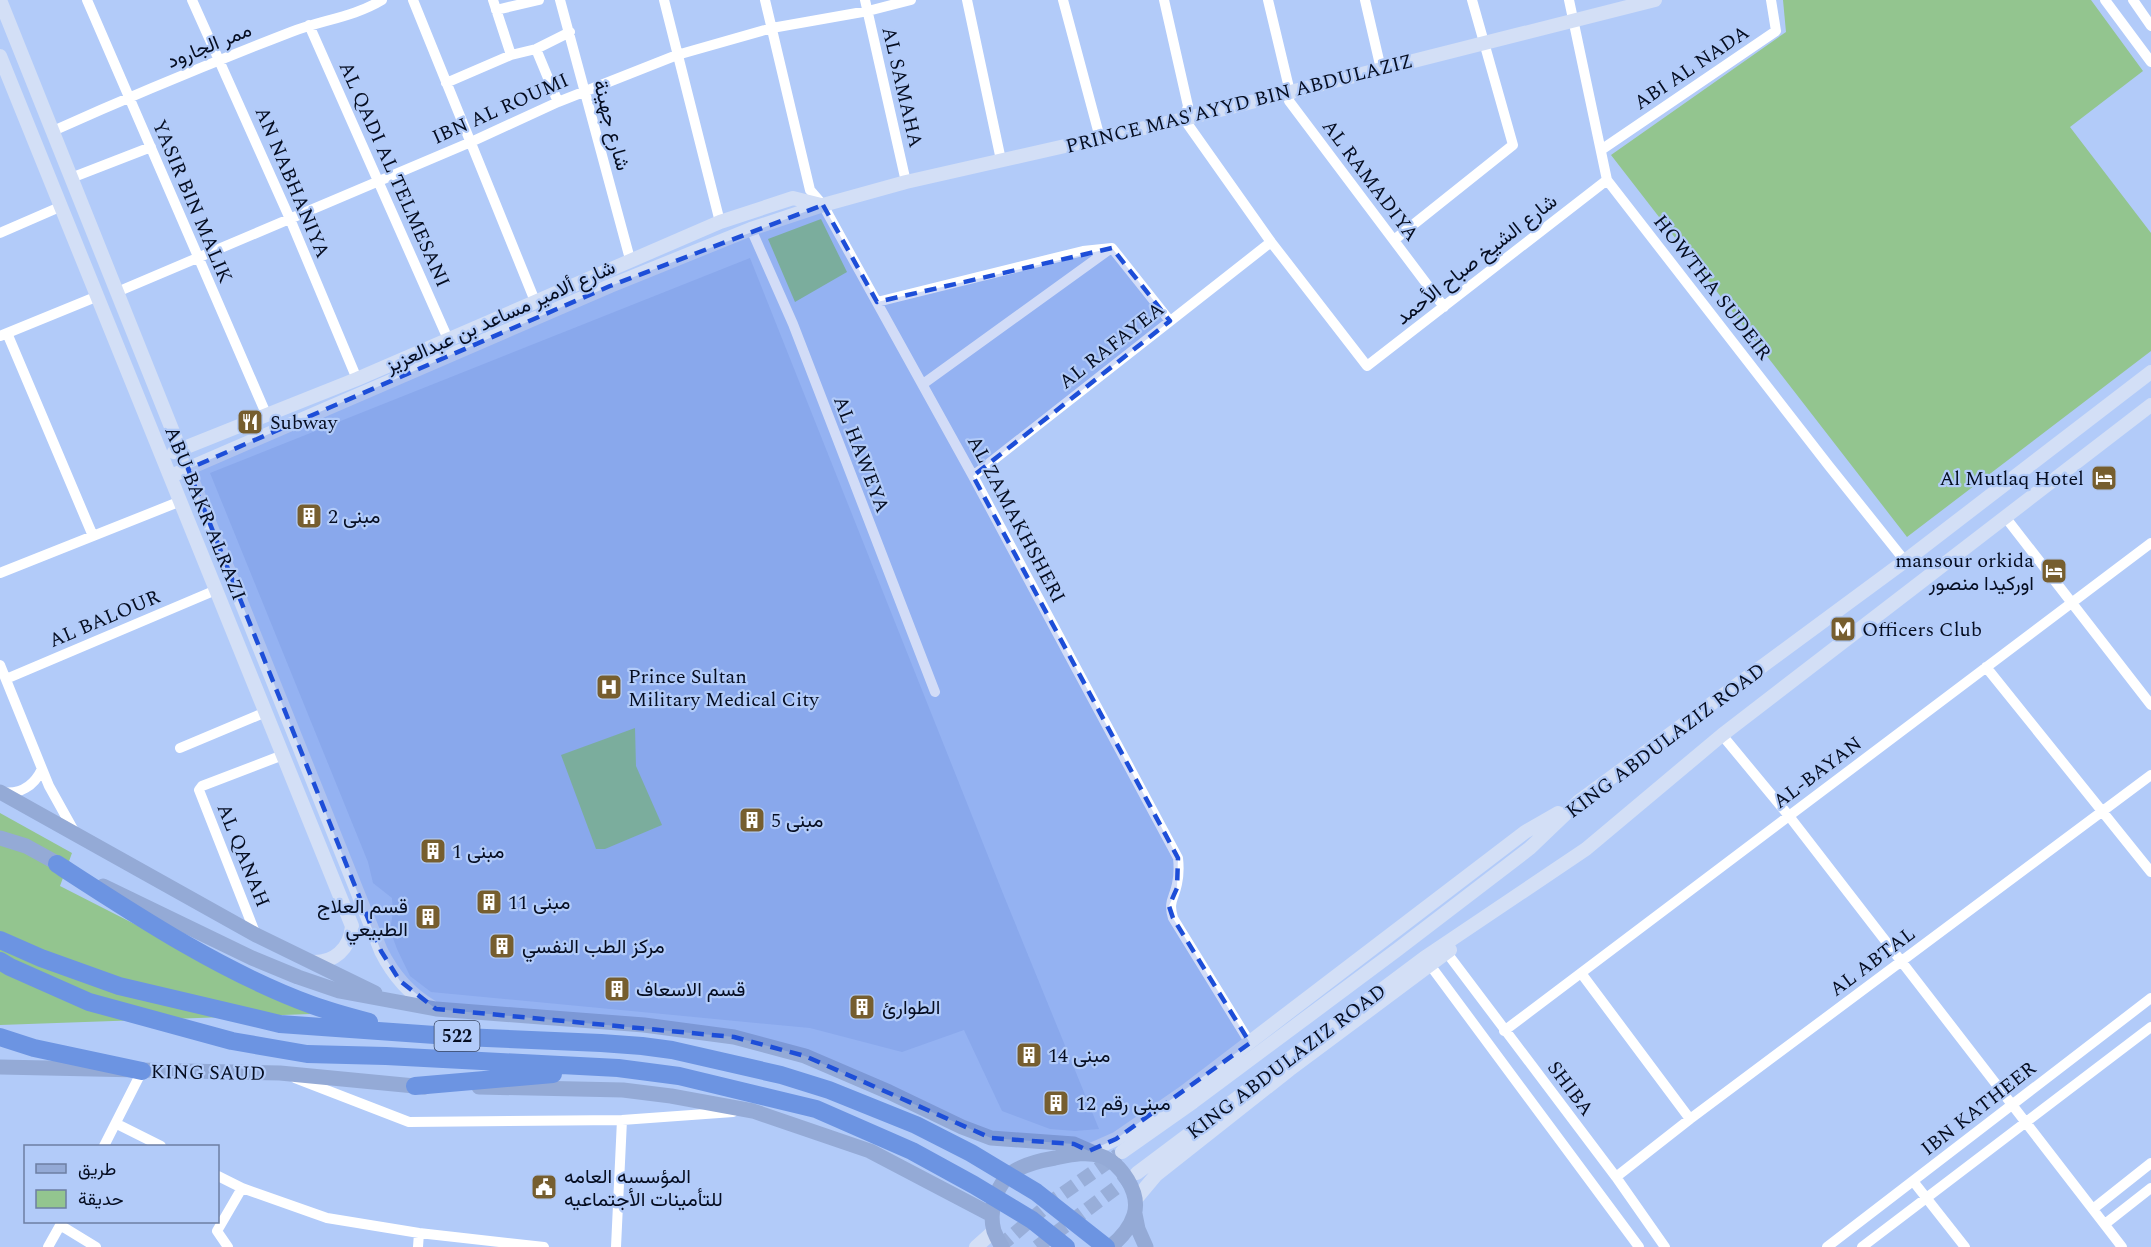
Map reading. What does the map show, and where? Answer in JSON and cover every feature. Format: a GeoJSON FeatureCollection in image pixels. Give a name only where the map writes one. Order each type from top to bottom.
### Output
{"type":"FeatureCollection","features":[{"type":"Feature","properties":{"kind":"highway"},"geometry":{"type":"LineString","coordinates":[[57,864],[157,929],[242,974],[312,1005],[403,1032]]}},
{"type":"Feature","properties":{"kind":"highway","name":"522"},"geometry":{"type":"LineString","coordinates":[[0,939],[41,958],[119,986],[280,1024],[474,1038],[601,1042],[672,1050],[781,1076],[829,1090],[916,1125],[971,1153],[1036,1192],[1108,1247]]}},
{"type":"Feature","properties":{"kind":"highway","name":"522"},"geometry":{"type":"LineString","coordinates":[[0,961],[89,1002],[254,1045],[307,1054],[618,1068]]}},
{"type":"Feature","properties":{"kind":"highway"},"geometry":{"type":"LineString","coordinates":[[0,1037],[34,1048],[142,1071]]}},
{"type":"Feature","properties":{"kind":"highway"},"geometry":{"type":"LineString","coordinates":[[415,1086],[618,1068],[679,1076],[816,1110],[912,1151],[1032,1220],[1066,1247]]}},
{"type":"Feature","properties":{"kind":"main road"},"geometry":{"type":"LineString","coordinates":[[0,792],[256,935],[397,1002]]}},
{"type":"Feature","properties":{"kind":"main road"},"geometry":{"type":"LineString","coordinates":[[0,838],[26,846],[57,864],[252,958],[339,991],[436,1009],[644,1025],[734,1037],[805,1056],[991,1138],[1074,1144],[1090,1154],[1114,1162],[1130,1185],[1138,1229],[1146,1247]]}},
{"type":"Feature","properties":{"kind":"main road","name":"KING SAUD"},"geometry":{"type":"LineString","coordinates":[[0,1067],[280,1072],[415,1086],[623,1090],[671,1096],[753,1111],[870,1151],[901,1167],[993,1223]]}},
{"type":"Feature","properties":{"kind":"main road"},"geometry":{"type":"LineString","coordinates":[[889,1092],[941,1135],[950,1147],[948,1160],[935,1172],[901,1167]]}},
{"type":"Feature","properties":{"kind":"main road"},"geometry":{"type":"LineString","coordinates":[[1002,1247],[993,1223],[996,1194],[1002,1183],[1016,1170],[1046,1160],[1076,1154],[1090,1154]]}},
{"type":"Feature","properties":{"kind":"main road"},"geometry":{"type":"LineString","coordinates":[[1108,1247],[1119,1240],[1127,1228],[1135,1207]]}},
{"type":"Feature","properties":{"kind":"street","name":"ABU BAKR ALRAZI"},"geometry":{"type":"LineString","coordinates":[[0,0],[381,951],[400,981],[417,997],[436,1009]]}},
{"type":"Feature","properties":{"kind":"street","name":"YASIR BIN MALIK"},"geometry":{"type":"LineString","coordinates":[[87,0],[267,416]]}},
{"type":"Feature","properties":{"kind":"street","name":"AN NABHANIYA"},"geometry":{"type":"LineString","coordinates":[[192,0],[290,219],[357,379]]}},
{"type":"Feature","properties":{"kind":"street","name":"ممر الجارود"},"geometry":{"type":"LineString","coordinates":[[52,131],[220,60],[309,25],[356,14],[382,0]]}},
{"type":"Feature","properties":{"kind":"street"},"geometry":{"type":"LineString","coordinates":[[413,0],[535,301]]}},
{"type":"Feature","properties":{"kind":"street"},"geometry":{"type":"LineString","coordinates":[[511,55],[495,5],[539,0]]}},
{"type":"Feature","properties":{"kind":"street","name":"شارع جهينة"},"geometry":{"type":"LineString","coordinates":[[560,0],[630,259]]}},
{"type":"Feature","properties":{"kind":"street"},"geometry":{"type":"LineString","coordinates":[[663,0],[720,222]]}},
{"type":"Feature","properties":{"kind":"street","name":"AL ZAMAKHSHERI"},"geometry":{"type":"LineString","coordinates":[[765,0],[810,190],[823,205],[923,384],[1178,858],[1177,888],[1169,906],[1173,918],[1250,1043]]}},
{"type":"Feature","properties":{"kind":"street","name":"IBN AL ROUMI"},"geometry":{"type":"LineString","coordinates":[[117,292],[471,142],[558,102],[677,55],[772,28],[867,5],[911,0]]}},
{"type":"Feature","properties":{"kind":"street"},"geometry":{"type":"LineString","coordinates":[[967,0],[1001,160]]}},
{"type":"Feature","properties":{"kind":"street"},"geometry":{"type":"LineString","coordinates":[[1063,0],[1100,138]]}},
{"type":"Feature","properties":{"kind":"street"},"geometry":{"type":"LineString","coordinates":[[1164,0],[1188,106],[1184,119],[1271,242]]}},
{"type":"Feature","properties":{"kind":"street","name":"AL RAMADIYA"},"geometry":{"type":"LineString","coordinates":[[1268,0],[1290,92],[1289,101],[1444,307]]}},
{"type":"Feature","properties":{"kind":"street"},"geometry":{"type":"LineString","coordinates":[[1365,0],[1381,69]]}},
{"type":"Feature","properties":{"kind":"street"},"geometry":{"type":"LineString","coordinates":[[1394,240],[1513,145],[1472,0]]}},
{"type":"Feature","properties":{"kind":"street","name":"HOWTHA SUDEIR"},"geometry":{"type":"LineString","coordinates":[[1569,0],[1607,180],[1905,561]]}},
{"type":"Feature","properties":{"kind":"street","name":"PRINCE MAS'AYYD BIN ABDULAZIZ"},"geometry":{"type":"LineString","coordinates":[[188,469],[574,302],[751,229],[823,205],[906,182],[1184,119],[1656,0]]}},
{"type":"Feature","properties":{"kind":"street","name":"ABI AL NADA"},"geometry":{"type":"LineString","coordinates":[[1601,150],[1776,31],[1771,0]]}},
{"type":"Feature","properties":{"kind":"street"},"geometry":{"type":"LineString","coordinates":[[2105,0],[2151,62]]}},
{"type":"Feature","properties":{"kind":"street"},"geometry":{"type":"LineString","coordinates":[[2133,0],[2151,26]]}},
{"type":"Feature","properties":{"kind":"street","name":"AL SAMAHA"},"geometry":{"type":"LineString","coordinates":[[867,5],[906,182]]}},
{"type":"Feature","properties":{"kind":"street","name":"AL QADI AL TELMESANI"},"geometry":{"type":"LineString","coordinates":[[309,25],[448,339]]}},
{"type":"Feature","properties":{"kind":"street"},"geometry":{"type":"LineString","coordinates":[[446,83],[511,55],[536,49],[570,32]]}},
{"type":"Feature","properties":{"kind":"street"},"geometry":{"type":"LineString","coordinates":[[536,49],[558,102]]}},
{"type":"Feature","properties":{"kind":"street","name":"ABU BAKR ALRAZI"},"geometry":{"type":"LineString","coordinates":[[0,57],[352,926],[347,946],[338,956],[325,961],[312,962]]}},
{"type":"Feature","properties":{"kind":"street"},"geometry":{"type":"LineString","coordinates":[[71,178],[151,147]]}},
{"type":"Feature","properties":{"kind":"street","name":"شارع الشيخ صباح الأحمد"},"geometry":{"type":"LineString","coordinates":[[1271,242],[1367,366],[1607,180]]}},
{"type":"Feature","properties":{"kind":"street","name":"شارع ألامير مساعد بن عبدالعزيز"},"geometry":{"type":"LineString","coordinates":[[163,456],[357,379],[720,222],[793,198],[823,205]]}},
{"type":"Feature","properties":{"kind":"street"},"geometry":{"type":"LineString","coordinates":[[0,233],[62,206]]}},
{"type":"Feature","properties":{"kind":"street","name":"AL HAWEYA"},"geometry":{"type":"LineString","coordinates":[[751,229],[793,324],[935,692]]}},
{"type":"Feature","properties":{"kind":"street","name":"AL RAFAYEA"},"geometry":{"type":"LineString","coordinates":[[973,476],[1271,242]]}},
{"type":"Feature","properties":{"kind":"street"},"geometry":{"type":"LineString","coordinates":[[877,302],[1083,250],[1112,248]]}},
{"type":"Feature","properties":{"kind":"street"},"geometry":{"type":"LineString","coordinates":[[1112,248],[1170,321]]}},
{"type":"Feature","properties":{"kind":"street"},"geometry":{"type":"LineString","coordinates":[[923,384],[1112,248]]}},
{"type":"Feature","properties":{"kind":"street"},"geometry":{"type":"LineString","coordinates":[[567,288],[574,293],[574,302]]}},
{"type":"Feature","properties":{"kind":"street"},"geometry":{"type":"LineString","coordinates":[[93,536],[4,334],[98,296]]}},
{"type":"Feature","properties":{"kind":"street","name":"KING ABDULAZIZ ROAD"},"geometry":{"type":"LineString","coordinates":[[1122,1152],[1416,936],[1530,848],[1578,802],[1905,561],[2151,372]]}},
{"type":"Feature","properties":{"kind":"street","name":"KING ABDULAZIZ ROAD"},"geometry":{"type":"LineString","coordinates":[[1137,1173],[1424,957],[1586,849],[1722,735],[2151,405]]}},
{"type":"Feature","properties":{"kind":"street"},"geometry":{"type":"LineString","coordinates":[[171,476],[188,469]]}},
{"type":"Feature","properties":{"kind":"street"},"geometry":{"type":"LineString","coordinates":[[0,573],[181,501]]}},
{"type":"Feature","properties":{"kind":"street"},"geometry":{"type":"LineString","coordinates":[[2006,518],[2151,705]]}},
{"type":"Feature","properties":{"kind":"street","name":"AL-BAYAN"},"geometry":{"type":"LineString","coordinates":[[1504,1031],[2151,543]]}},
{"type":"Feature","properties":{"kind":"street","name":"AL BALOUR"},"geometry":{"type":"LineString","coordinates":[[6,679],[216,590]]}},
{"type":"Feature","properties":{"kind":"street"},"geometry":{"type":"LineString","coordinates":[[0,665],[56,802],[75,833]]}},
{"type":"Feature","properties":{"kind":"street"},"geometry":{"type":"LineString","coordinates":[[1986,668],[2151,872]]}},
{"type":"Feature","properties":{"kind":"street"},"geometry":{"type":"LineString","coordinates":[[180,748],[266,712]]}},
{"type":"Feature","properties":{"kind":"street"},"geometry":{"type":"LineString","coordinates":[[1722,735],[1789,816],[2122,1247]]}},
{"type":"Feature","properties":{"kind":"street","name":"AL QANAH"},"geometry":{"type":"LineString","coordinates":[[256,935],[199,789],[283,755]]}},
{"type":"Feature","properties":{"kind":"street"},"geometry":{"type":"LineString","coordinates":[[0,792],[10,793],[24,789],[35,781],[42,769]]}},
{"type":"Feature","properties":{"kind":"street","name":"AL ABTAL"},"geometry":{"type":"LineString","coordinates":[[1616,1177],[1690,1119],[2151,775]]}},
{"type":"Feature","properties":{"kind":"street"},"geometry":{"type":"LineString","coordinates":[[1090,1154],[1183,1093],[1526,832],[1578,802]]}},
{"type":"Feature","properties":{"kind":"street"},"geometry":{"type":"LineString","coordinates":[[1135,1207],[1156,1175],[1289,1070],[1586,849]]}},
{"type":"Feature","properties":{"kind":"street","name":"SHIBA"},"geometry":{"type":"LineString","coordinates":[[1447,953],[1616,1177],[1665,1247]]}},
{"type":"Feature","properties":{"kind":"street","name":"SHIBA"},"geometry":{"type":"LineString","coordinates":[[1430,965],[1639,1247]]}},
{"type":"Feature","properties":{"kind":"street"},"geometry":{"type":"LineString","coordinates":[[1581,973],[1690,1119]]}},
{"type":"Feature","properties":{"kind":"street","name":"IBN KATHEER"},"geometry":{"type":"LineString","coordinates":[[1827,1247],[2151,998]]}},
{"type":"Feature","properties":{"kind":"street","name":"IBN KATHEER"},"geometry":{"type":"LineString","coordinates":[[1862,1247],[2151,1027]]}},
{"type":"Feature","properties":{"kind":"street"},"geometry":{"type":"LineString","coordinates":[[105,1145],[142,1071]]}},
{"type":"Feature","properties":{"kind":"street"},"geometry":{"type":"LineString","coordinates":[[280,1072],[409,1122],[622,1120],[753,1111]]}},
{"type":"Feature","properties":{"kind":"street"},"geometry":{"type":"LineString","coordinates":[[616,1247],[622,1120]]}},
{"type":"Feature","properties":{"kind":"street"},"geometry":{"type":"LineString","coordinates":[[117,1124],[159,1145]]}},
{"type":"Feature","properties":{"kind":"street"},"geometry":{"type":"LineString","coordinates":[[2093,1209],[2151,1163]]}},
{"type":"Feature","properties":{"kind":"street"},"geometry":{"type":"LineString","coordinates":[[219,1176],[242,1188],[327,1218],[419,1233],[544,1247]]}},
{"type":"Feature","properties":{"kind":"street"},"geometry":{"type":"LineString","coordinates":[[1913,1181],[1965,1247]]}},
{"type":"Feature","properties":{"kind":"street"},"geometry":{"type":"LineString","coordinates":[[228,1247],[217,1231],[242,1188]]}},
{"type":"Feature","properties":{"kind":"street"},"geometry":{"type":"LineString","coordinates":[[2105,1224],[2151,1188]]}},
{"type":"Feature","properties":{"kind":"street"},"geometry":{"type":"LineString","coordinates":[[48,1247],[61,1223],[96,1247]]}},
{"type":"Feature","properties":{"kind":"street"},"geometry":{"type":"LineString","coordinates":[[976,1247],[993,1223]]}},
{"type":"Feature","properties":{"kind":"street"},"geometry":{"type":"LineString","coordinates":[[418,1247],[419,1233]]}},
{"type":"Feature","properties":{"kind":"highlighted area"},"geometry":{"type":"Polygon","coordinates":[[[823,205],[877,302],[1112,248],[1170,321],[973,476],[1178,858],[1177,888],[1169,906],[1173,918],[1250,1043],[1116,1139],[1089,1151],[1074,1144],[991,1138],[805,1056],[734,1037],[436,1009],[400,981],[381,951],[188,469],[610,286],[823,205]]]}},
{"type":"Feature","properties":{"kind":"shaded area","name":"Prince Sultan Military Medical City"},"geometry":{"type":"Polygon","coordinates":[[[750,258],[1099,1129],[1075,1131],[1050,1129],[1002,1111],[964,1030],[902,1052],[810,1028],[431,992],[410,976],[397,949],[390,930],[393,912],[392,898],[373,883],[368,862],[210,473],[750,258]]]}},
{"type":"Feature","properties":{"kind":"green space"},"geometry":{"type":"Polygon","coordinates":[[[1783,0],[2091,0],[2143,71],[2070,127],[2151,233],[2151,351],[1907,537],[1611,155],[1786,32],[1783,0]]]}},
{"type":"Feature","properties":{"kind":"green space"},"geometry":{"type":"Polygon","coordinates":[[[821,219],[847,272],[795,302],[768,239],[821,219]]]}},
{"type":"Feature","properties":{"kind":"green space"},"geometry":{"type":"Polygon","coordinates":[[[635,728],[636,766],[662,825],[605,849],[596,849],[561,755],[635,728]]]}},
{"type":"Feature","properties":{"kind":"green space"},"geometry":{"type":"Polygon","coordinates":[[[0,813],[72,853],[60,886],[311,1014],[0,1025],[0,813]]]}},
{"type":"Feature","properties":{"kind":"tunnel"},"geometry":{"type":"LineString","coordinates":[[999,1247],[1055,1199],[1118,1155]]}},
{"type":"Feature","properties":{"kind":"tunnel"},"geometry":{"type":"LineString","coordinates":[[1037,1247],[1136,1173]]}},
{"type":"Feature","properties":{"kind":"place","name":"Subway"},"geometry":{"type":"Point","coordinates":[250,422]}},
{"type":"Feature","properties":{"kind":"place","name":"Al Mutlaq Hotel"},"geometry":{"type":"Point","coordinates":[2104,478]}},
{"type":"Feature","properties":{"kind":"place","name":"مبنى 2"},"geometry":{"type":"Point","coordinates":[309,516]}},
{"type":"Feature","properties":{"kind":"place","name":"mansour orkida اوركيدا منصور"},"geometry":{"type":"Point","coordinates":[2054,571]}},
{"type":"Feature","properties":{"kind":"place","name":"Officers Club"},"geometry":{"type":"Point","coordinates":[1843,629]}},
{"type":"Feature","properties":{"kind":"place","name":"Prince Sultan Military Medical City"},"geometry":{"type":"Point","coordinates":[609,687]}},
{"type":"Feature","properties":{"kind":"place","name":"مبنى 5"},"geometry":{"type":"Point","coordinates":[752,820]}},
{"type":"Feature","properties":{"kind":"place","name":"مبنى 1"},"geometry":{"type":"Point","coordinates":[433,851]}},
{"type":"Feature","properties":{"kind":"place","name":"مبنى 11"},"geometry":{"type":"Point","coordinates":[489,902]}},
{"type":"Feature","properties":{"kind":"place","name":"قسم العلاج الطبيعي"},"geometry":{"type":"Point","coordinates":[428,917]}},
{"type":"Feature","properties":{"kind":"place","name":"مركز الطب النفسي"},"geometry":{"type":"Point","coordinates":[502,946]}},
{"type":"Feature","properties":{"kind":"place","name":"قسم الاسعاف"},"geometry":{"type":"Point","coordinates":[617,989]}},
{"type":"Feature","properties":{"kind":"place","name":"الطوارئ"},"geometry":{"type":"Point","coordinates":[862,1007]}},
{"type":"Feature","properties":{"kind":"place","name":"مبنى 14"},"geometry":{"type":"Point","coordinates":[1029,1055]}},
{"type":"Feature","properties":{"kind":"place","name":"مبنى رقم 12"},"geometry":{"type":"Point","coordinates":[1056,1103]}},
{"type":"Feature","properties":{"kind":"place","name":"المؤسسه العامه للتأمينات الأجتماعيه"},"geometry":{"type":"Point","coordinates":[544,1187]}}]}
